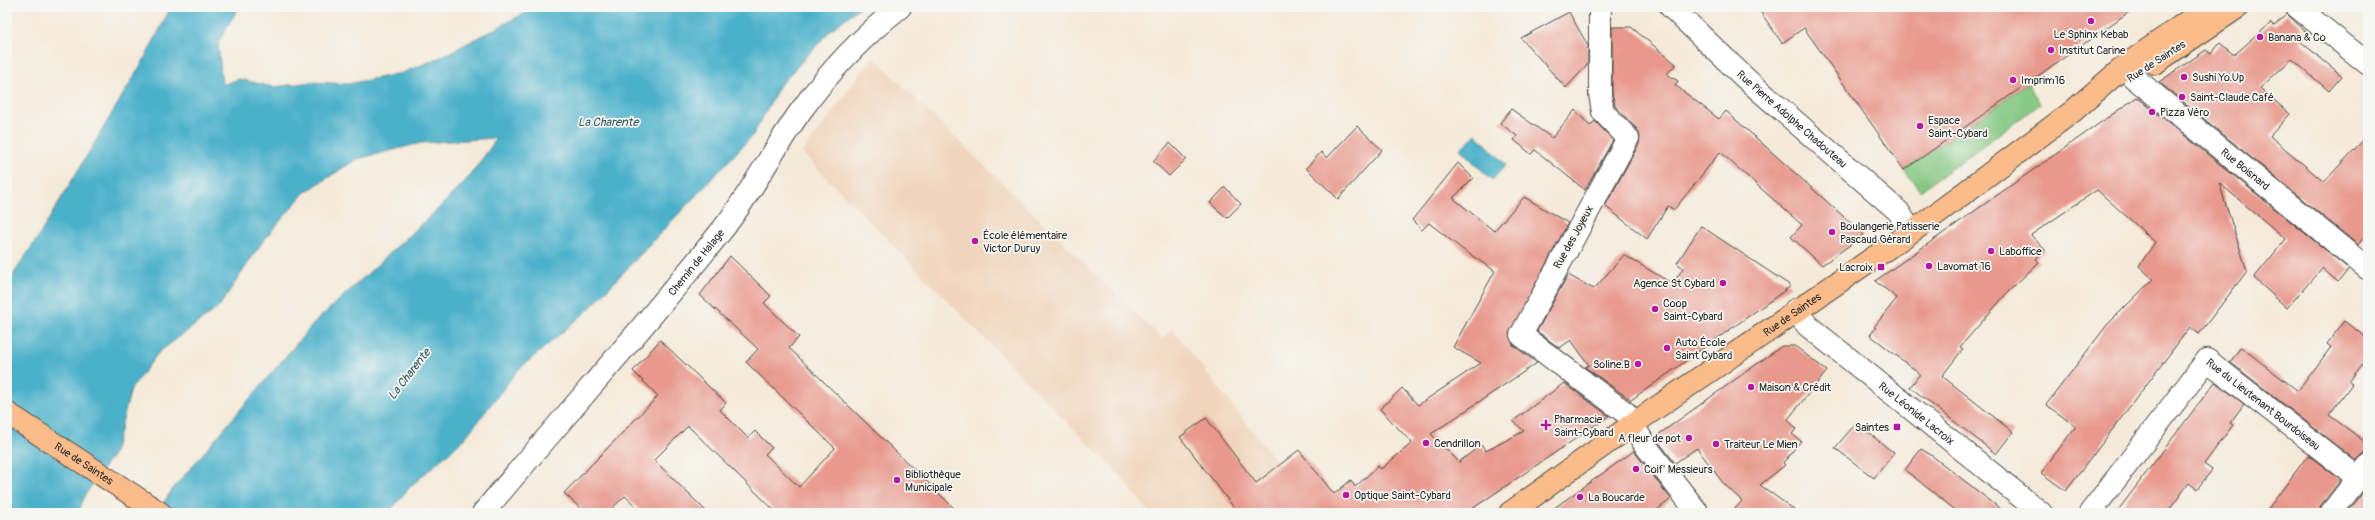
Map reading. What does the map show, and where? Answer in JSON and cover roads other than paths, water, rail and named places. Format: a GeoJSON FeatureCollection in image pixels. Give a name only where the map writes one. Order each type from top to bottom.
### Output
{"type":"FeatureCollection","features":[{"type":"Feature","properties":{"kind":"main road","name":"Rue de Saintes"},"geometry":{"type":"LineString","coordinates":[[1510,513],[1795,310],[1911,231],[2130,71],[2208,7]]}},
{"type":"Feature","properties":{"kind":"main road","name":"Rue de Saintes"},"geometry":{"type":"LineString","coordinates":[[2130,71],[2238,7]]}},
{"type":"Feature","properties":{"kind":"main road","name":"Rue de Saintes"},"geometry":{"type":"LineString","coordinates":[[7,413],[160,513]]}},
{"type":"Feature","properties":{"kind":"street","name":"Chemin de Halage"},"geometry":{"type":"LineString","coordinates":[[483,513],[569,410],[652,316],[726,224],[801,111],[875,27],[900,7]]}},
{"type":"Feature","properties":{"kind":"street","name":"Rue des Joyeux"},"geometry":{"type":"LineString","coordinates":[[1600,7],[1600,94],[1603,112],[1628,138],[1521,335],[1626,413],[1633,424]]}},
{"type":"Feature","properties":{"kind":"street","name":"Rue Pierre Adolphe Chadouteau"},"geometry":{"type":"LineString","coordinates":[[1671,7],[1745,78],[1898,211],[1911,231]]}},
{"type":"Feature","properties":{"kind":"street"},"geometry":{"type":"LineString","coordinates":[[2297,7],[2368,64]]}},
{"type":"Feature","properties":{"kind":"street","name":"Rue Boisnard"},"geometry":{"type":"LineString","coordinates":[[2130,71],[2368,269]]}},
{"type":"Feature","properties":{"kind":"street","name":"Rue Léonide Lacroix"},"geometry":{"type":"LineString","coordinates":[[1795,310],[1808,326],[2041,513]]}},
{"type":"Feature","properties":{"kind":"street","name":"Rue du Lieutenant Bourdoiseau"},"geometry":{"type":"LineString","coordinates":[[2090,513],[2207,360],[2363,472],[2331,513]]}},
{"type":"Feature","properties":{"kind":"street"},"geometry":{"type":"LineString","coordinates":[[1633,424],[1645,445],[1698,513]]}},
{"type":"Feature","properties":{"kind":"water","name":"La Charente"},"geometry":{"type":"Polygon","coordinates":[[[171,7],[239,7],[218,43],[222,85],[239,79],[273,87],[312,82],[348,84],[402,73],[441,57],[537,7],[860,7],[832,29],[780,85],[753,135],[587,311],[518,370],[464,439],[410,487],[388,513],[157,513],[172,490],[315,322],[439,208],[468,178],[493,144],[495,138],[421,143],[357,159],[304,193],[263,241],[218,308],[159,352],[131,389],[114,453],[85,495],[78,513],[7,513],[7,284],[40,234],[145,58],[171,7]]]}},
{"type":"Feature","properties":{"kind":"water"},"geometry":{"type":"Polygon","coordinates":[[[1476,134],[1506,165],[1492,180],[1460,149],[1476,134]]]}},
{"type":"Feature","properties":{"kind":"place","name":"Le Sphinx Kebab"},"geometry":{"type":"Point","coordinates":[2091,21]}},
{"type":"Feature","properties":{"kind":"place","name":"Banana & Co"},"geometry":{"type":"Point","coordinates":[2260,37]}},
{"type":"Feature","properties":{"kind":"place","name":"Institut Carine"},"geometry":{"type":"Point","coordinates":[2051,50]}},
{"type":"Feature","properties":{"kind":"place","name":"Sushi Yo.Up"},"geometry":{"type":"Point","coordinates":[2184,77]}},
{"type":"Feature","properties":{"kind":"place","name":"Imprim16"},"geometry":{"type":"Point","coordinates":[2013,80]}},
{"type":"Feature","properties":{"kind":"place","name":"Saint-Claude Café"},"geometry":{"type":"Point","coordinates":[2182,97]}},
{"type":"Feature","properties":{"kind":"place","name":"Pizza Véro"},"geometry":{"type":"Point","coordinates":[2152,112]}},
{"type":"Feature","properties":{"kind":"place","name":"Espace Saint-Cybard"},"geometry":{"type":"Point","coordinates":[1920,126]}},
{"type":"Feature","properties":{"kind":"place","name":"Boulangerie Patisserie Pascaud Gérard"},"geometry":{"type":"Point","coordinates":[1832,232]}},
{"type":"Feature","properties":{"kind":"place","name":"École élémentaire Victor Duruy"},"geometry":{"type":"Point","coordinates":[975,241]}},
{"type":"Feature","properties":{"kind":"place","name":"Laboffice"},"geometry":{"type":"Point","coordinates":[1991,251]}},
{"type":"Feature","properties":{"kind":"place","name":"Lavomat 16"},"geometry":{"type":"Point","coordinates":[1929,266]}},
{"type":"Feature","properties":{"kind":"place","name":"Lacroix"},"geometry":{"type":"Point","coordinates":[1881,267]}},
{"type":"Feature","properties":{"kind":"place","name":"Agence St Cybard"},"geometry":{"type":"Point","coordinates":[1723,283]}},
{"type":"Feature","properties":{"kind":"place","name":"Coop Saint-Cybard"},"geometry":{"type":"Point","coordinates":[1655,309]}},
{"type":"Feature","properties":{"kind":"place","name":"Auto École Saint Cybard"},"geometry":{"type":"Point","coordinates":[1667,348]}},
{"type":"Feature","properties":{"kind":"place","name":"Soline.B"},"geometry":{"type":"Point","coordinates":[1638,364]}},
{"type":"Feature","properties":{"kind":"place","name":"Maison & Crédit"},"geometry":{"type":"Point","coordinates":[1751,387]}},
{"type":"Feature","properties":{"kind":"place","name":"Pharmacie Saint-Cybard"},"geometry":{"type":"Point","coordinates":[1546,425]}},
{"type":"Feature","properties":{"kind":"place","name":"Saintes"},"geometry":{"type":"Point","coordinates":[1897,427]}},
{"type":"Feature","properties":{"kind":"place","name":"A fleur de pot"},"geometry":{"type":"Point","coordinates":[1689,438]}},
{"type":"Feature","properties":{"kind":"place","name":"Cendrillon"},"geometry":{"type":"Point","coordinates":[1426,443]}},
{"type":"Feature","properties":{"kind":"place","name":"Traiteur Le Mien"},"geometry":{"type":"Point","coordinates":[1716,444]}},
{"type":"Feature","properties":{"kind":"place","name":"Coif' Messieurs"},"geometry":{"type":"Point","coordinates":[1636,469]}},
{"type":"Feature","properties":{"kind":"place","name":"Bibliothèque Municipale"},"geometry":{"type":"Point","coordinates":[897,480]}},
{"type":"Feature","properties":{"kind":"place","name":"Optique Saint-Cybard"},"geometry":{"type":"Point","coordinates":[1346,495]}},
{"type":"Feature","properties":{"kind":"place","name":"La Boucarde"},"geometry":{"type":"Point","coordinates":[1580,497]}}]}
